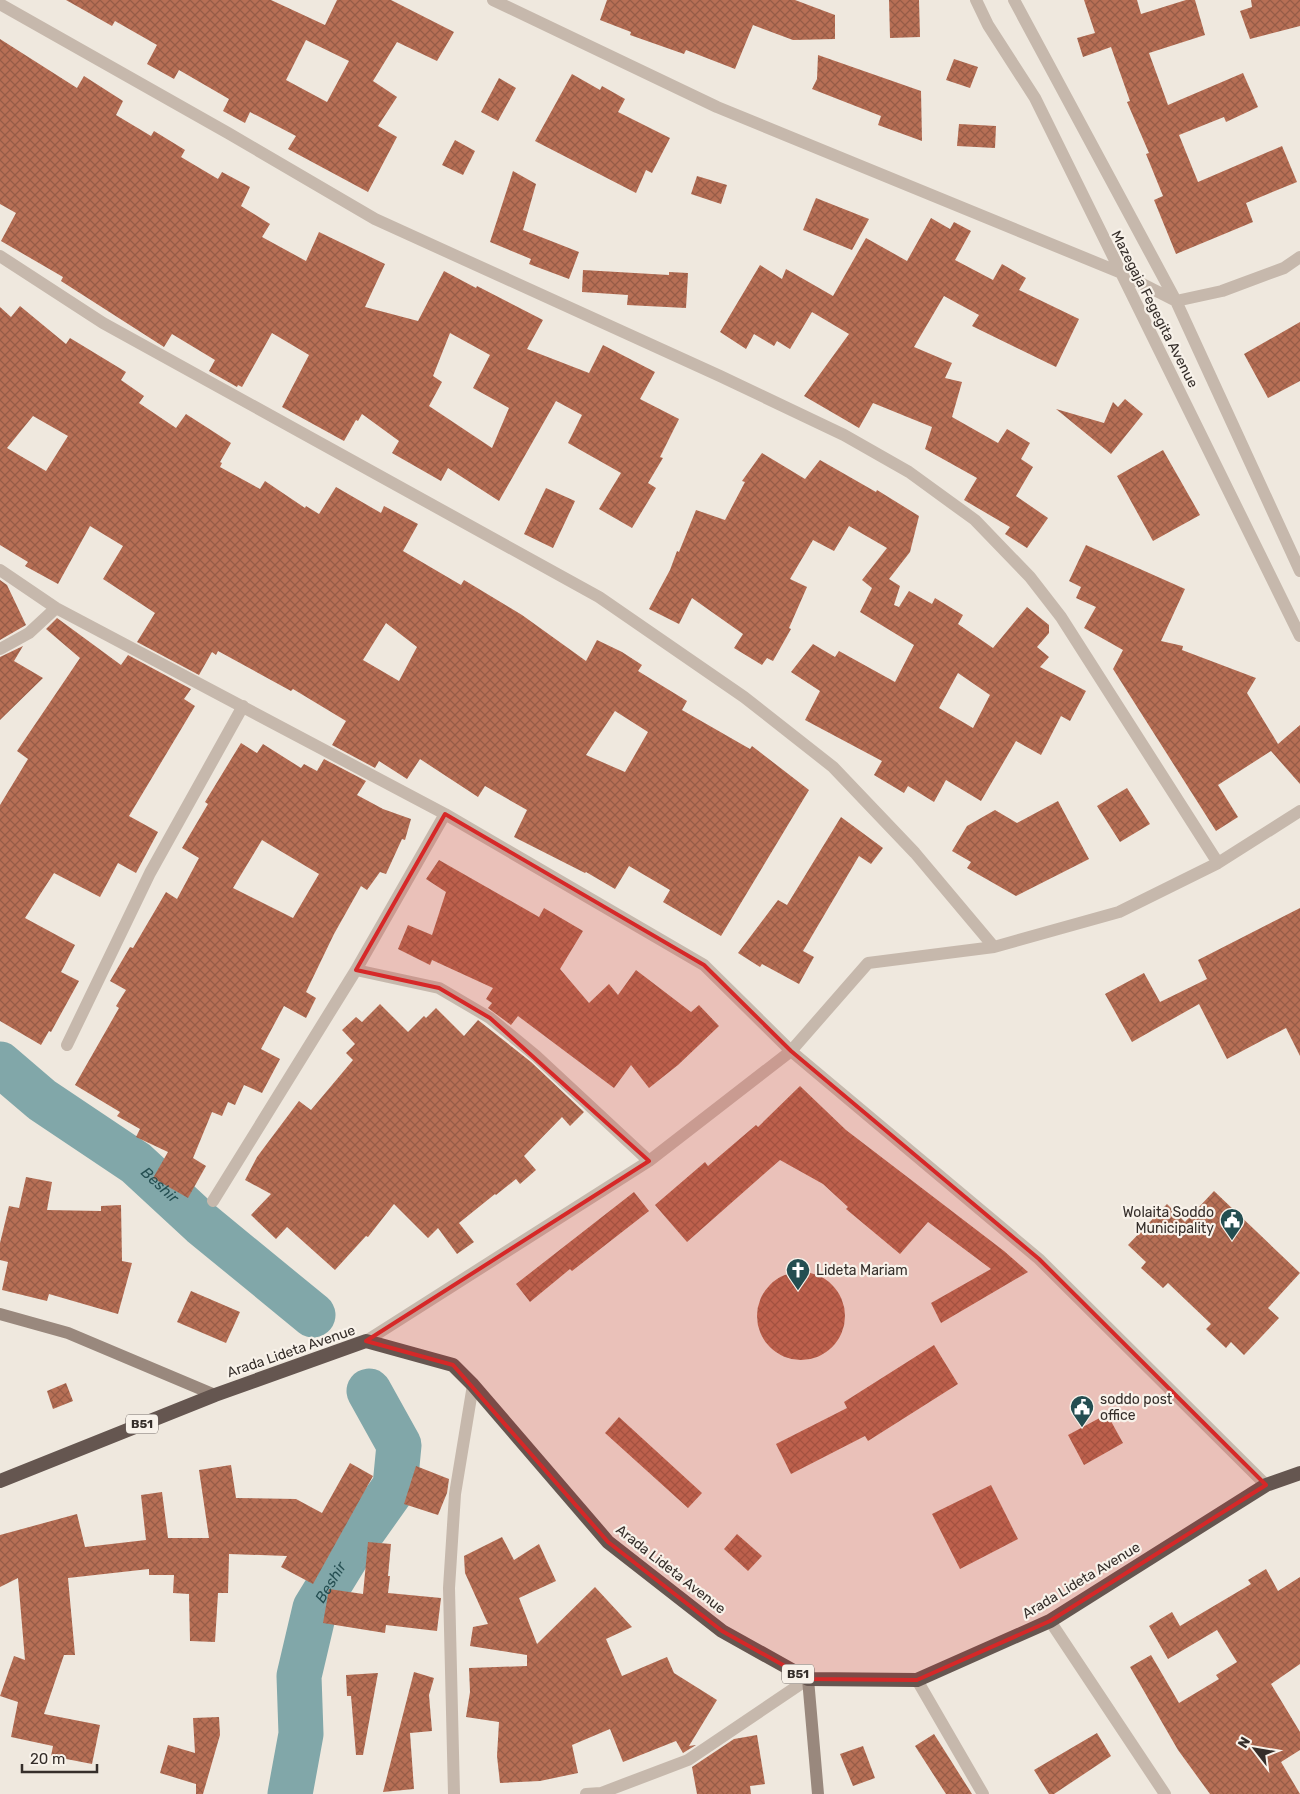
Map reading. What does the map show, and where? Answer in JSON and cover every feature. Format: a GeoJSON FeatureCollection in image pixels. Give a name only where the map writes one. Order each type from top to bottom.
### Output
{"type":"FeatureCollection","features":[{"type":"Feature","properties":{"kind":"highway","name":"Arada Lideta Avenue"},"geometry":{"type":"LineString","coordinates":[[0,1481],[215,1395],[366,1341],[452,1365],[473,1385],[608,1542],[722,1631],[808,1679],[917,1680],[1050,1621],[1266,1485],[1300,1473]]}},
{"type":"Feature","properties":{"kind":"main road"},"geometry":{"type":"LineString","coordinates":[[0,1314],[68,1333],[215,1395]]}},
{"type":"Feature","properties":{"kind":"main road"},"geometry":{"type":"LineString","coordinates":[[808,1679],[818,1794]]}},
{"type":"Feature","properties":{"kind":"street"},"geometry":{"type":"LineString","coordinates":[[493,0],[717,107],[1119,272],[1176,301],[1222,291],[1284,268],[1300,257]]}},
{"type":"Feature","properties":{"kind":"street","name":"Mazegaja Fegegita Avenue"},"geometry":{"type":"LineString","coordinates":[[976,0],[988,25],[1035,98],[1119,272],[1215,461],[1300,636]]}},
{"type":"Feature","properties":{"kind":"street","name":"Mazegaja Fegegita Avenue"},"geometry":{"type":"LineString","coordinates":[[1014,0],[1176,301],[1300,571]]}},
{"type":"Feature","properties":{"kind":"street"},"geometry":{"type":"LineString","coordinates":[[0,4],[228,132],[375,219],[720,376],[844,436],[909,472],[975,520],[1030,577],[1061,618],[1218,863]]}},
{"type":"Feature","properties":{"kind":"street"},"geometry":{"type":"LineString","coordinates":[[0,256],[103,324],[599,597],[680,653],[744,698],[833,767],[916,853],[994,947]]}},
{"type":"Feature","properties":{"kind":"street"},"geometry":{"type":"LineString","coordinates":[[0,570],[56,608],[445,814],[704,965],[791,1051],[1039,1259],[1266,1485]]}},
{"type":"Feature","properties":{"kind":"street"},"geometry":{"type":"LineString","coordinates":[[0,649],[29,632],[56,608]]}},
{"type":"Feature","properties":{"kind":"street"},"geometry":{"type":"LineString","coordinates":[[67,1045],[150,873],[243,706]]}},
{"type":"Feature","properties":{"kind":"street"},"geometry":{"type":"LineString","coordinates":[[366,1341],[649,1161],[791,1051],[868,963],[994,947],[1119,912],[1218,863],[1300,811]]}},
{"type":"Feature","properties":{"kind":"street"},"geometry":{"type":"LineString","coordinates":[[213,1201],[356,970],[445,814]]}},
{"type":"Feature","properties":{"kind":"street"},"geometry":{"type":"LineString","coordinates":[[356,970],[439,988],[490,1018],[536,1056],[649,1161]]}},
{"type":"Feature","properties":{"kind":"street"},"geometry":{"type":"LineString","coordinates":[[454,1794],[449,1588],[455,1494],[473,1385]]}},
{"type":"Feature","properties":{"kind":"street"},"geometry":{"type":"LineString","coordinates":[[1050,1621],[1165,1794]]}},
{"type":"Feature","properties":{"kind":"street"},"geometry":{"type":"LineString","coordinates":[[586,1794],[601,1793],[688,1760],[808,1679]]}},
{"type":"Feature","properties":{"kind":"street"},"geometry":{"type":"LineString","coordinates":[[917,1680],[983,1794]]}},
{"type":"Feature","properties":{"kind":"highlighted area"},"geometry":{"type":"Polygon","coordinates":[[[445,814],[704,965],[791,1051],[1039,1259],[1266,1485],[1050,1621],[917,1680],[808,1679],[722,1631],[608,1542],[453,1365],[366,1341],[649,1161],[490,1018],[439,988],[356,970],[445,814]]]}},
{"type":"Feature","properties":{"kind":"building"},"geometry":{"type":"Polygon","coordinates":[[[66,0],[271,0],[325,25],[337,0],[391,0],[454,32],[437,61],[397,42],[373,81],[397,97],[378,126],[397,137],[368,192],[288,149],[296,136],[250,112],[245,123],[223,111],[229,99],[179,70],[174,79],[147,64],[157,45],[115,21],[112,26],[66,0]],[[306,40],[286,80],[327,102],[349,61],[306,40]]]}},
{"type":"Feature","properties":{"kind":"building"},"geometry":{"type":"Polygon","coordinates":[[[607,0],[795,0],[835,15],[835,39],[793,40],[753,25],[735,69],[686,50],[684,54],[630,35],[631,32],[600,20],[607,0]]]}},
{"type":"Feature","properties":{"kind":"building"},"geometry":{"type":"Polygon","coordinates":[[[889,0],[919,0],[920,37],[890,38],[889,0]]]}},
{"type":"Feature","properties":{"kind":"building"},"geometry":{"type":"Polygon","coordinates":[[[1084,0],[1137,0],[1141,14],[1186,0],[1195,0],[1205,35],[1149,53],[1168,105],[1243,73],[1258,107],[1226,122],[1224,117],[1179,135],[1198,182],[1282,146],[1297,182],[1246,203],[1253,222],[1176,254],[1154,200],[1163,196],[1146,154],[1149,153],[1127,102],[1130,101],[1111,47],[1083,57],[1077,38],[1095,33],[1084,0]]]}},
{"type":"Feature","properties":{"kind":"building"},"geometry":{"type":"Polygon","coordinates":[[[1251,0],[1300,0],[1300,26],[1250,39],[1240,11],[1252,7],[1251,0]]]}},
{"type":"Feature","properties":{"kind":"building"},"geometry":{"type":"Polygon","coordinates":[[[0,39],[77,88],[84,76],[123,101],[116,115],[151,136],[154,131],[185,150],[181,157],[218,179],[222,172],[250,187],[241,206],[270,224],[262,237],[306,261],[319,232],[385,264],[365,307],[418,321],[444,271],[543,320],[527,349],[589,373],[603,345],[655,372],[640,399],[679,419],[660,457],[663,458],[648,483],[656,488],[632,528],[599,509],[621,473],[568,443],[582,415],[556,401],[499,501],[448,468],[441,481],[392,453],[399,441],[362,414],[358,421],[356,420],[344,441],[282,407],[309,355],[272,333],[242,387],[238,385],[237,387],[209,371],[215,360],[172,334],[164,347],[61,281],[63,277],[1,241],[16,213],[0,204],[0,39]],[[450,333],[433,376],[442,382],[429,406],[492,448],[509,408],[473,388],[490,355],[450,333]]]}},
{"type":"Feature","properties":{"kind":"building"},"geometry":{"type":"Polygon","coordinates":[[[818,55],[921,91],[922,141],[878,125],[881,116],[812,89],[817,79],[818,55]]]}},
{"type":"Feature","properties":{"kind":"building"},"geometry":{"type":"Polygon","coordinates":[[[954,59],[978,67],[970,88],[946,80],[954,59]]]}},
{"type":"Feature","properties":{"kind":"building"},"geometry":{"type":"Polygon","coordinates":[[[572,74],[600,90],[602,86],[625,99],[618,112],[670,138],[652,173],[646,170],[636,193],[535,141],[572,74]]]}},
{"type":"Feature","properties":{"kind":"building"},"geometry":{"type":"Polygon","coordinates":[[[499,78],[516,88],[498,121],[481,112],[499,78]]]}},
{"type":"Feature","properties":{"kind":"building"},"geometry":{"type":"Polygon","coordinates":[[[959,124],[996,126],[995,148],[957,146],[959,124]]]}},
{"type":"Feature","properties":{"kind":"building"},"geometry":{"type":"Polygon","coordinates":[[[455,140],[475,151],[463,175],[442,165],[455,140]]]}},
{"type":"Feature","properties":{"kind":"building"},"geometry":{"type":"Polygon","coordinates":[[[513,171],[536,184],[523,230],[579,252],[569,279],[529,264],[531,259],[490,242],[513,171]]]}},
{"type":"Feature","properties":{"kind":"building"},"geometry":{"type":"Polygon","coordinates":[[[697,176],[727,185],[721,204],[691,194],[697,176]]]}},
{"type":"Feature","properties":{"kind":"building"},"geometry":{"type":"Polygon","coordinates":[[[816,198],[869,219],[852,250],[803,230],[816,198]]]}},
{"type":"Feature","properties":{"kind":"building"},"geometry":{"type":"Polygon","coordinates":[[[931,218],[950,229],[954,222],[971,231],[955,260],[993,280],[1002,264],[1026,278],[1019,290],[1079,319],[1056,367],[972,326],[979,315],[944,296],[914,347],[952,363],[945,378],[962,382],[952,417],[998,443],[1007,429],[1030,443],[1021,459],[1033,467],[1016,496],[1048,518],[1027,548],[1005,534],[1010,527],[964,500],[977,478],[925,449],[932,427],[873,403],[859,428],[804,396],[849,334],[812,312],[790,349],[777,341],[774,346],[754,334],[746,349],[720,332],[760,265],[782,279],[786,269],[833,296],[866,238],[907,261],[931,218]]]}},
{"type":"Feature","properties":{"kind":"building"},"geometry":{"type":"Polygon","coordinates":[[[583,270],[669,275],[669,272],[688,273],[686,308],[627,305],[628,295],[582,292],[583,270]]]}},
{"type":"Feature","properties":{"kind":"building"},"geometry":{"type":"Polygon","coordinates":[[[20,306],[66,344],[70,338],[126,372],[121,380],[144,396],[139,403],[176,428],[186,414],[231,443],[220,462],[222,463],[220,467],[260,489],[265,481],[305,508],[306,506],[319,514],[336,487],[381,513],[384,506],[418,524],[403,551],[461,585],[464,580],[522,615],[586,661],[597,640],[622,652],[642,665],[638,671],[687,701],[682,710],[750,749],[752,746],[809,790],[721,936],[663,902],[670,890],[629,866],[615,889],[586,872],[514,837],[527,810],[485,786],[478,797],[420,759],[407,779],[379,761],[375,768],[332,745],[346,721],[293,689],[291,691],[218,651],[216,655],[212,652],[199,675],[137,642],[155,613],[103,579],[123,546],[90,526],[58,584],[25,566],[28,562],[0,545],[0,307],[11,317],[20,306]],[[33,416],[7,448],[46,471],[68,436],[33,416]],[[386,623],[363,660],[399,681],[417,647],[386,623]],[[615,711],[586,755],[625,772],[648,732],[615,711]]]}},
{"type":"Feature","properties":{"kind":"building"},"geometry":{"type":"Polygon","coordinates":[[[1300,322],[1300,381],[1268,398],[1244,354],[1300,322]]]}},
{"type":"Feature","properties":{"kind":"building"},"geometry":{"type":"Polygon","coordinates":[[[1125,399],[1143,414],[1111,454],[1056,409],[1104,423],[1113,402],[1118,407],[1125,399]]]}},
{"type":"Feature","properties":{"kind":"building"},"geometry":{"type":"Polygon","coordinates":[[[1163,450],[1200,515],[1153,541],[1117,476],[1163,450]]]}},
{"type":"Feature","properties":{"kind":"building"},"geometry":{"type":"Polygon","coordinates":[[[762,453],[805,479],[820,460],[876,492],[877,490],[919,516],[910,552],[889,579],[900,586],[894,605],[899,607],[909,591],[932,604],[935,598],[963,615],[958,624],[993,648],[1027,607],[1049,625],[1049,633],[1037,647],[1049,657],[1040,667],[1086,691],[1070,721],[1061,716],[1041,755],[1016,741],[981,801],[946,780],[934,802],[908,786],[904,793],[874,775],[882,761],[805,720],[820,691],[791,672],[813,644],[835,657],[839,651],[895,682],[914,645],[860,612],[872,588],[862,580],[887,548],[849,526],[834,551],[813,540],[790,579],[807,587],[789,628],[791,629],[773,661],[767,658],[762,665],[734,648],[743,634],[692,598],[679,624],[649,609],[670,570],[677,551],[679,552],[696,510],[725,520],[745,482],[742,481],[762,453]],[[958,673],[939,708],[973,728],[990,695],[958,673]]]}},
{"type":"Feature","properties":{"kind":"building"},"geometry":{"type":"Polygon","coordinates":[[[546,488],[575,501],[553,548],[524,534],[546,488]]]}},
{"type":"Feature","properties":{"kind":"building"},"geometry":{"type":"Polygon","coordinates":[[[1086,545],[1185,589],[1161,641],[1183,646],[1182,650],[1256,678],[1247,693],[1278,744],[1300,725],[1300,784],[1271,751],[1218,785],[1238,817],[1216,831],[1113,669],[1123,650],[1084,628],[1096,607],[1076,598],[1081,587],[1069,581],[1086,545]]]}},
{"type":"Feature","properties":{"kind":"building"},"geometry":{"type":"Polygon","coordinates":[[[0,580],[7,585],[26,625],[0,640],[0,580]]]}},
{"type":"Feature","properties":{"kind":"building"},"geometry":{"type":"Polygon","coordinates":[[[57,618],[121,665],[128,655],[191,689],[184,699],[195,706],[129,816],[158,832],[136,873],[118,863],[100,897],[54,873],[25,918],[75,945],[61,972],[79,981],[51,1032],[49,1031],[41,1045],[0,1021],[0,805],[28,759],[17,751],[80,658],[46,629],[57,618]]]}},
{"type":"Feature","properties":{"kind":"building"},"geometry":{"type":"Polygon","coordinates":[[[23,646],[14,661],[43,678],[0,720],[0,657],[23,646]]]}},
{"type":"Feature","properties":{"kind":"building"},"geometry":{"type":"Polygon","coordinates":[[[241,743],[257,753],[263,744],[301,768],[304,764],[317,771],[324,759],[366,781],[357,795],[383,809],[411,819],[405,840],[402,839],[386,874],[380,872],[367,890],[361,886],[334,934],[306,992],[316,998],[306,1018],[284,1006],[261,1049],[280,1059],[262,1093],[244,1085],[235,1105],[228,1102],[222,1116],[212,1112],[193,1158],[206,1166],[188,1198],[153,1178],[168,1152],[136,1137],[140,1129],[117,1116],[120,1112],[75,1085],[119,1008],[116,1006],[126,990],[110,981],[130,947],[133,948],[166,892],[177,899],[199,858],[182,848],[208,804],[205,802],[241,743]],[[262,840],[233,888],[293,918],[319,874],[262,840]]]}},
{"type":"Feature","properties":{"kind":"building"},"geometry":{"type":"Polygon","coordinates":[[[1127,788],[1150,824],[1120,842],[1097,806],[1127,788]]]}},
{"type":"Feature","properties":{"kind":"building"},"geometry":{"type":"Polygon","coordinates":[[[1058,801],[1089,859],[1016,896],[967,868],[971,862],[952,851],[967,826],[995,810],[1017,823],[1058,801]]]}},
{"type":"Feature","properties":{"kind":"building"},"geometry":{"type":"Polygon","coordinates":[[[841,817],[883,848],[871,864],[859,856],[803,951],[814,957],[799,984],[762,964],[760,967],[738,953],[778,900],[787,905],[841,817]]]}},
{"type":"Feature","properties":{"kind":"building"},"geometry":{"type":"Polygon","coordinates":[[[439,860],[539,917],[544,908],[583,931],[560,969],[589,1003],[609,984],[618,995],[636,970],[691,1012],[699,1005],[719,1026],[678,1065],[649,1088],[631,1065],[614,1088],[518,1016],[511,1025],[488,1008],[492,1003],[486,999],[493,988],[432,960],[430,965],[398,949],[408,925],[432,935],[446,892],[426,879],[439,860]]]}},
{"type":"Feature","properties":{"kind":"building"},"geometry":{"type":"Polygon","coordinates":[[[1300,908],[1300,1056],[1286,1028],[1227,1059],[1199,1004],[1132,1042],[1105,994],[1144,973],[1160,1002],[1207,979],[1198,960],[1300,908]]]}},
{"type":"Feature","properties":{"kind":"building"},"geometry":{"type":"Polygon","coordinates":[[[380,1004],[408,1032],[424,1016],[426,1018],[436,1008],[464,1036],[478,1020],[531,1062],[584,1112],[570,1126],[562,1117],[524,1156],[536,1170],[520,1184],[516,1179],[459,1223],[474,1242],[457,1254],[438,1228],[428,1238],[394,1204],[368,1237],[366,1236],[335,1270],[287,1227],[276,1239],[251,1215],[271,1194],[245,1180],[257,1157],[299,1101],[311,1110],[353,1060],[346,1053],[355,1044],[342,1030],[356,1017],[362,1022],[380,1004]]]}},
{"type":"Feature","properties":{"kind":"building"},"geometry":{"type":"Polygon","coordinates":[[[800,1086],[846,1130],[1004,1251],[1028,1272],[941,1323],[931,1303],[991,1269],[928,1222],[900,1254],[846,1209],[848,1207],[823,1184],[780,1160],[687,1242],[655,1205],[705,1162],[708,1166],[756,1125],[758,1127],[800,1086]]]}},
{"type":"Feature","properties":{"kind":"building"},"geometry":{"type":"Polygon","coordinates":[[[26,1177],[52,1182],[47,1210],[101,1211],[101,1206],[121,1205],[122,1261],[132,1263],[118,1314],[49,1294],[47,1301],[2,1290],[8,1262],[0,1260],[0,1243],[9,1206],[19,1208],[26,1177]]]}},
{"type":"Feature","properties":{"kind":"building"},"geometry":{"type":"Polygon","coordinates":[[[1214,1191],[1300,1273],[1268,1308],[1279,1318],[1244,1355],[1231,1342],[1226,1348],[1206,1329],[1211,1324],[1168,1283],[1163,1288],[1141,1268],[1146,1262],[1128,1245],[1167,1204],[1185,1222],[1214,1191]]]}},
{"type":"Feature","properties":{"kind":"building"},"geometry":{"type":"Polygon","coordinates":[[[634,1192],[649,1211],[572,1271],[570,1269],[530,1302],[516,1284],[634,1192]]]}},
{"type":"Feature","properties":{"kind":"building"},"geometry":{"type":"Polygon","coordinates":[[[792,1272],[810,1272],[826,1279],[838,1291],[845,1307],[845,1325],[838,1341],[826,1353],[810,1360],[792,1360],[776,1353],[764,1341],[757,1325],[757,1307],[764,1291],[776,1279],[792,1272]]]}},
{"type":"Feature","properties":{"kind":"building"},"geometry":{"type":"Polygon","coordinates":[[[191,1291],[240,1312],[226,1343],[177,1322],[191,1291]]]}},
{"type":"Feature","properties":{"kind":"building"},"geometry":{"type":"Polygon","coordinates":[[[934,1345],[958,1384],[868,1441],[865,1436],[791,1474],[776,1444],[847,1408],[844,1402],[934,1345]]]}},
{"type":"Feature","properties":{"kind":"building"},"geometry":{"type":"Polygon","coordinates":[[[66,1383],[73,1401],[53,1409],[47,1391],[66,1383]]]}},
{"type":"Feature","properties":{"kind":"building"},"geometry":{"type":"Polygon","coordinates":[[[1107,1414],[1123,1443],[1084,1465],[1068,1435],[1107,1414]]]}},
{"type":"Feature","properties":{"kind":"building"},"geometry":{"type":"Polygon","coordinates":[[[619,1417],[702,1493],[688,1508],[605,1433],[619,1417]]]}},
{"type":"Feature","properties":{"kind":"building"},"geometry":{"type":"Polygon","coordinates":[[[350,1463],[373,1476],[313,1584],[281,1567],[287,1556],[229,1554],[228,1593],[218,1593],[215,1642],[190,1641],[189,1594],[173,1593],[174,1575],[149,1575],[149,1569],[68,1578],[75,1655],[64,1655],[44,1714],[100,1725],[92,1764],[51,1756],[53,1746],[11,1737],[18,1702],[0,1696],[14,1656],[25,1660],[18,1578],[0,1587],[0,1535],[77,1514],[85,1547],[146,1540],[141,1495],[162,1492],[168,1538],[209,1538],[199,1470],[231,1465],[236,1498],[296,1499],[322,1513],[350,1463]]]}},
{"type":"Feature","properties":{"kind":"building"},"geometry":{"type":"Polygon","coordinates":[[[416,1466],[449,1479],[447,1493],[438,1515],[404,1504],[416,1466]]]}},
{"type":"Feature","properties":{"kind":"building"},"geometry":{"type":"Polygon","coordinates":[[[991,1485],[1018,1539],[960,1569],[932,1514],[991,1485]]]}},
{"type":"Feature","properties":{"kind":"building"},"geometry":{"type":"Polygon","coordinates":[[[737,1534],[762,1556],[748,1571],[724,1549],[737,1534]]]}},
{"type":"Feature","properties":{"kind":"building"},"geometry":{"type":"Polygon","coordinates":[[[502,1537],[514,1560],[539,1544],[556,1581],[519,1598],[537,1644],[595,1587],[632,1627],[606,1639],[622,1676],[667,1657],[674,1673],[717,1700],[689,1746],[696,1745],[683,1753],[676,1741],[623,1762],[610,1729],[572,1745],[578,1773],[540,1781],[500,1783],[497,1756],[499,1722],[466,1717],[470,1692],[469,1668],[527,1666],[527,1655],[470,1646],[473,1627],[488,1624],[465,1573],[464,1556],[502,1537]]]}},
{"type":"Feature","properties":{"kind":"building"},"geometry":{"type":"Polygon","coordinates":[[[368,1542],[391,1544],[388,1593],[441,1598],[437,1631],[386,1625],[385,1633],[323,1623],[329,1589],[363,1594],[368,1542]]]}},
{"type":"Feature","properties":{"kind":"building"},"geometry":{"type":"Polygon","coordinates":[[[1266,1569],[1278,1591],[1300,1577],[1300,1664],[1271,1684],[1300,1732],[1300,1750],[1281,1762],[1300,1794],[1210,1794],[1178,1750],[1130,1667],[1151,1655],[1179,1703],[1219,1679],[1216,1675],[1237,1662],[1217,1630],[1168,1659],[1149,1626],[1172,1612],[1180,1626],[1251,1584],[1248,1580],[1266,1569]]]}},
{"type":"Feature","properties":{"kind":"building"},"geometry":{"type":"Polygon","coordinates":[[[414,1672],[434,1678],[429,1695],[432,1731],[410,1733],[414,1789],[383,1792],[414,1672]]]}},
{"type":"Feature","properties":{"kind":"building"},"geometry":{"type":"Polygon","coordinates":[[[378,1673],[363,1755],[356,1755],[351,1696],[347,1696],[346,1675],[378,1673]]]}},
{"type":"Feature","properties":{"kind":"building"},"geometry":{"type":"Polygon","coordinates":[[[219,1717],[220,1735],[203,1794],[196,1794],[196,1784],[160,1773],[168,1745],[195,1753],[193,1718],[219,1717]]]}},
{"type":"Feature","properties":{"kind":"building"},"geometry":{"type":"Polygon","coordinates":[[[1097,1733],[1111,1756],[1054,1794],[1049,1794],[1034,1770],[1097,1733]]]}},
{"type":"Feature","properties":{"kind":"building"},"geometry":{"type":"Polygon","coordinates":[[[934,1734],[972,1794],[946,1794],[915,1746],[934,1734]]]}},
{"type":"Feature","properties":{"kind":"building"},"geometry":{"type":"Polygon","coordinates":[[[757,1735],[765,1784],[750,1786],[751,1794],[697,1794],[692,1767],[734,1739],[757,1735]]]}},
{"type":"Feature","properties":{"kind":"building"},"geometry":{"type":"Polygon","coordinates":[[[863,1746],[875,1778],[853,1786],[840,1754],[863,1746]]]}},
{"type":"Feature","properties":{"kind":"waterway","name":"Beshir"},"geometry":{"type":"LineString","coordinates":[[0,1064],[42,1100],[136,1163],[202,1224],[313,1315]]}},
{"type":"Feature","properties":{"kind":"waterway","name":"Beshir"},"geometry":{"type":"LineString","coordinates":[[290,1794],[301,1734],[299,1676],[315,1608],[356,1541],[395,1486],[399,1445],[369,1391]]}},
{"type":"Feature","properties":{"kind":"place","name":"Wolaita Soddo Municipality"},"geometry":{"type":"Point","coordinates":[1232,1241]}},
{"type":"Feature","properties":{"kind":"place","name":"Lideta Mariam"},"geometry":{"type":"Point","coordinates":[798,1291]}},
{"type":"Feature","properties":{"kind":"place","name":"soddo post office"},"geometry":{"type":"Point","coordinates":[1082,1428]}}]}
